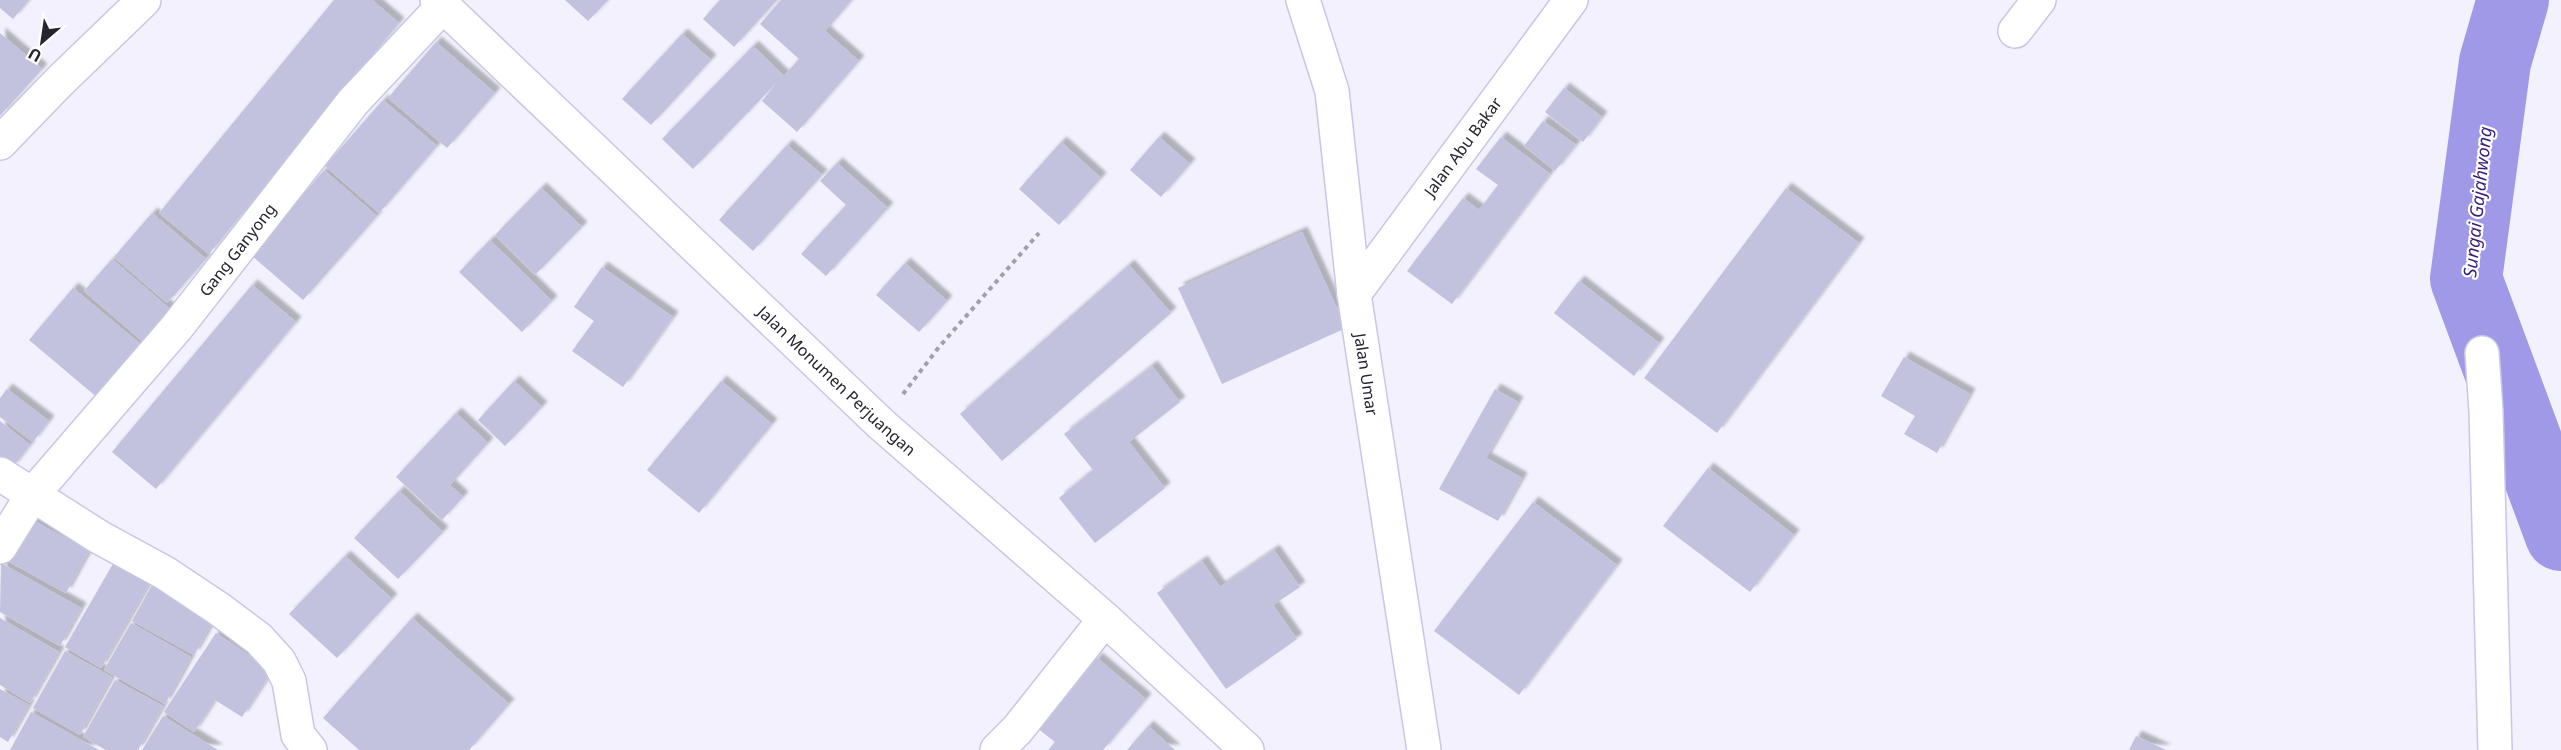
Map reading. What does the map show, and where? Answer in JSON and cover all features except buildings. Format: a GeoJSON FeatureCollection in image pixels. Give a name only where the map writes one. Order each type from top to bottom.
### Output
{"type":"FeatureCollection","features":[{"type":"Feature","properties":{"kind":"street"},"geometry":{"type":"LineString","coordinates":[[0,143],[144,0]]}},
{"type":"Feature","properties":{"kind":"street","name":"Jalan Umar"},"geometry":{"type":"LineString","coordinates":[[1303,0],[1332,91],[1354,294],[1424,750]]}},
{"type":"Feature","properties":{"kind":"street","name":"Jalan Abu Bakar"},"geometry":{"type":"LineString","coordinates":[[1354,294],[1571,0]]}},
{"type":"Feature","properties":{"kind":"street"},"geometry":{"type":"LineString","coordinates":[[2015,31],[2039,0]]}},
{"type":"Feature","properties":{"kind":"street","name":"Jalan Monumen Perjuangan"},"geometry":{"type":"LineString","coordinates":[[440,3],[881,423],[1105,619],[1247,750]]}},
{"type":"Feature","properties":{"kind":"street","name":"Gang Ganyong"},"geometry":{"type":"LineString","coordinates":[[0,547],[33,494],[177,327],[352,102],[440,3]]}},
{"type":"Feature","properties":{"kind":"street"},"geometry":{"type":"LineString","coordinates":[[2482,353],[2486,411],[2495,750]]}},
{"type":"Feature","properties":{"kind":"street"},"geometry":{"type":"LineString","coordinates":[[0,474],[99,537],[165,573],[259,639],[279,661],[290,681],[297,745]]}},
{"type":"Feature","properties":{"kind":"street"},"geometry":{"type":"LineString","coordinates":[[998,750],[1017,730],[1105,619]]}},
{"type":"Feature","properties":{"kind":"path"},"geometry":{"type":"LineString","coordinates":[[881,423],[939,347],[1039,233]]}},
{"type":"Feature","properties":{"kind":"waterway","name":"Sungai Gajahwong"},"geometry":{"type":"LineString","coordinates":[[2513,0],[2495,62],[2466,279],[2561,535]]}}]}
